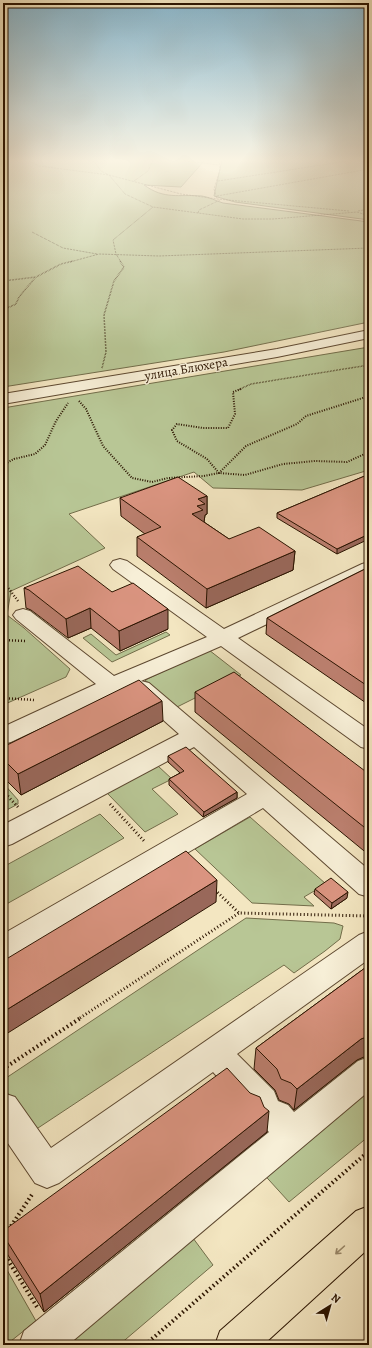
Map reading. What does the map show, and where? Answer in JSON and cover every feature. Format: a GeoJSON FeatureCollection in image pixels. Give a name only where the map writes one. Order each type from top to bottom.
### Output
{"type":"FeatureCollection","features":[{"type":"Feature","properties":{"kind":"main road"},"geometry":{"type":"LineString","coordinates":[[234,1345],[369,1224]]}},
{"type":"Feature","properties":{"kind":"street","name":"улица Блюхера"},"geometry":{"type":"LineString","coordinates":[[3,399],[278,353],[369,334]]}},
{"type":"Feature","properties":{"kind":"street"},"geometry":{"type":"LineString","coordinates":[[120,565],[369,741]]}},
{"type":"Feature","properties":{"kind":"street"},"geometry":{"type":"LineString","coordinates":[[3,736],[120,681],[223,637],[369,568]]}},
{"type":"Feature","properties":{"kind":"street"},"geometry":{"type":"LineString","coordinates":[[24,615],[120,681],[195,736],[369,886]]}},
{"type":"Feature","properties":{"kind":"street"},"geometry":{"type":"LineString","coordinates":[[3,837],[195,736]]}},
{"type":"Feature","properties":{"kind":"street"},"geometry":{"type":"LineString","coordinates":[[3,948],[264,796]]}},
{"type":"Feature","properties":{"kind":"street"},"geometry":{"type":"LineString","coordinates":[[3,1108],[47,1171],[369,943]]}},
{"type":"Feature","properties":{"kind":"street"},"geometry":{"type":"LineString","coordinates":[[215,1052],[277,1117]]}},
{"type":"Feature","properties":{"kind":"street"},"geometry":{"type":"LineString","coordinates":[[46,1339],[277,1117],[369,1071]]}},
{"type":"Feature","properties":{"kind":"path"},"geometry":{"type":"LineString","coordinates":[[100,375],[106,352],[104,315],[114,281],[124,267],[116,254],[113,240],[134,223]]}},
{"type":"Feature","properties":{"kind":"path"},"geometry":{"type":"LineString","coordinates":[[32,232],[52,244],[71,251],[99,254],[158,256],[369,248]]}},
{"type":"Feature","properties":{"kind":"path"},"geometry":{"type":"LineString","coordinates":[[3,281],[36,277],[61,264],[99,254]]}},
{"type":"Feature","properties":{"kind":"path"},"geometry":{"type":"LineString","coordinates":[[3,310],[16,304],[36,277]]}},
{"type":"Feature","properties":{"kind":"path"},"geometry":{"type":"LineString","coordinates":[[219,473],[206,458],[186,448],[173,436],[172,430],[177,424],[203,428],[228,428],[235,414],[233,392],[251,384],[369,365]]}},
{"type":"Feature","properties":{"kind":"path"},"geometry":{"type":"LineString","coordinates":[[219,473],[246,446],[297,424],[306,416],[369,396]]}},
{"type":"Feature","properties":{"kind":"path"},"geometry":{"type":"LineString","coordinates":[[3,465],[14,459],[35,454],[45,445],[56,421],[70,399]]}},
{"type":"Feature","properties":{"kind":"path"},"geometry":{"type":"LineString","coordinates":[[78,399],[86,409],[103,446],[132,478],[152,482],[168,478],[204,476],[219,473],[245,475],[284,464],[315,461],[347,462],[369,452]]}},
{"type":"Feature","properties":{"kind":"path"},"geometry":{"type":"LineString","coordinates":[[3,581],[16,598],[24,615]]}},
{"type":"Feature","properties":{"kind":"path"},"geometry":{"type":"LineString","coordinates":[[3,698],[38,700]]}},
{"type":"Feature","properties":{"kind":"path"},"geometry":{"type":"LineString","coordinates":[[96,788],[159,858]]}},
{"type":"Feature","properties":{"kind":"path"},"geometry":{"type":"LineString","coordinates":[[211,887],[239,913]]}},
{"type":"Feature","properties":{"kind":"path"},"geometry":{"type":"LineString","coordinates":[[3,1069],[239,913],[369,916]]}},
{"type":"Feature","properties":{"kind":"path"},"geometry":{"type":"LineString","coordinates":[[145,1345],[369,1152]]}},
{"type":"Feature","properties":{"kind":"path"},"geometry":{"type":"LineString","coordinates":[[7,1233],[47,1171]]}},
{"type":"Feature","properties":{"kind":"path"},"geometry":{"type":"LineString","coordinates":[[3,1252],[46,1339]]}},
{"type":"Feature","properties":{"kind":"green space"},"geometry":{"type":"Polygon","coordinates":[[[3,223],[369,223],[369,322],[224,352],[3,387],[3,223]]]}},
{"type":"Feature","properties":{"kind":"green space"},"geometry":{"type":"Polygon","coordinates":[[[369,347],[369,470],[302,490],[213,488],[194,472],[69,514],[105,548],[11,591],[7,615],[70,669],[66,677],[3,705],[3,408],[369,347]]]}},
{"type":"Feature","properties":{"kind":"green space"},"geometry":{"type":"Polygon","coordinates":[[[166,632],[170,635],[112,662],[83,638],[91,634],[116,655],[166,632]]]}},
{"type":"Feature","properties":{"kind":"green space"},"geometry":{"type":"Polygon","coordinates":[[[209,650],[241,675],[177,707],[145,680],[209,650]]]}},
{"type":"Feature","properties":{"kind":"green space"},"geometry":{"type":"Polygon","coordinates":[[[158,766],[172,779],[152,789],[178,814],[145,832],[107,793],[158,766]]]}},
{"type":"Feature","properties":{"kind":"green space"},"geometry":{"type":"Polygon","coordinates":[[[3,783],[18,800],[18,804],[3,812],[3,783]]]}},
{"type":"Feature","properties":{"kind":"green space"},"geometry":{"type":"Polygon","coordinates":[[[100,814],[124,838],[3,906],[3,867],[100,814]]]}},
{"type":"Feature","properties":{"kind":"green space"},"geometry":{"type":"Polygon","coordinates":[[[250,817],[326,884],[304,897],[314,906],[252,903],[195,849],[250,817]]]}},
{"type":"Feature","properties":{"kind":"green space"},"geometry":{"type":"Polygon","coordinates":[[[246,918],[334,923],[343,926],[340,939],[294,973],[284,965],[35,1130],[3,1087],[3,1080],[246,918]]]}},
{"type":"Feature","properties":{"kind":"green space"},"geometry":{"type":"Polygon","coordinates":[[[369,1082],[369,1136],[289,1202],[259,1169],[369,1082]]]}},
{"type":"Feature","properties":{"kind":"green space"},"geometry":{"type":"Polygon","coordinates":[[[187,1230],[213,1265],[119,1345],[49,1345],[187,1230]]]}},
{"type":"Feature","properties":{"kind":"green space"},"geometry":{"type":"Polygon","coordinates":[[[3,1263],[36,1321],[6,1345],[3,1345],[3,1263]]]}},
{"type":"Feature","properties":{"kind":"building"},"geometry":{"type":"Polygon","coordinates":[[[367,475],[369,476],[369,534],[337,549],[277,513],[367,475]]]}},
{"type":"Feature","properties":{"kind":"building"},"geometry":{"type":"Polygon","coordinates":[[[178,477],[207,496],[198,499],[205,504],[197,506],[203,510],[192,514],[229,539],[259,527],[295,551],[207,589],[137,537],[161,527],[120,498],[178,477]]]}},
{"type":"Feature","properties":{"kind":"building"},"geometry":{"type":"Polygon","coordinates":[[[78,566],[112,592],[133,583],[168,609],[119,631],[90,608],[66,619],[29,590],[24,588],[78,566]]]}},
{"type":"Feature","properties":{"kind":"building"},"geometry":{"type":"Polygon","coordinates":[[[369,567],[369,687],[267,618],[369,567]]]}},
{"type":"Feature","properties":{"kind":"building"},"geometry":{"type":"Polygon","coordinates":[[[234,672],[369,774],[369,831],[195,692],[234,672]]]}},
{"type":"Feature","properties":{"kind":"building"},"geometry":{"type":"Polygon","coordinates":[[[139,680],[162,701],[18,774],[3,759],[3,747],[139,680]]]}},
{"type":"Feature","properties":{"kind":"building"},"geometry":{"type":"Polygon","coordinates":[[[186,747],[237,792],[204,812],[169,779],[184,771],[168,756],[186,747]]]}},
{"type":"Feature","properties":{"kind":"building"},"geometry":{"type":"Polygon","coordinates":[[[186,851],[217,880],[3,1012],[3,961],[186,851]]]}},
{"type":"Feature","properties":{"kind":"building"},"geometry":{"type":"Polygon","coordinates":[[[331,878],[348,892],[332,903],[315,889],[331,878]]]}},
{"type":"Feature","properties":{"kind":"building"},"geometry":{"type":"Polygon","coordinates":[[[369,965],[369,1036],[361,1039],[297,1089],[291,1083],[281,1079],[277,1069],[256,1048],[369,965]]]}},
{"type":"Feature","properties":{"kind":"building"},"geometry":{"type":"Polygon","coordinates":[[[227,1068],[250,1093],[260,1097],[264,1107],[269,1111],[40,1294],[3,1235],[3,1231],[227,1068]]]}}]}
